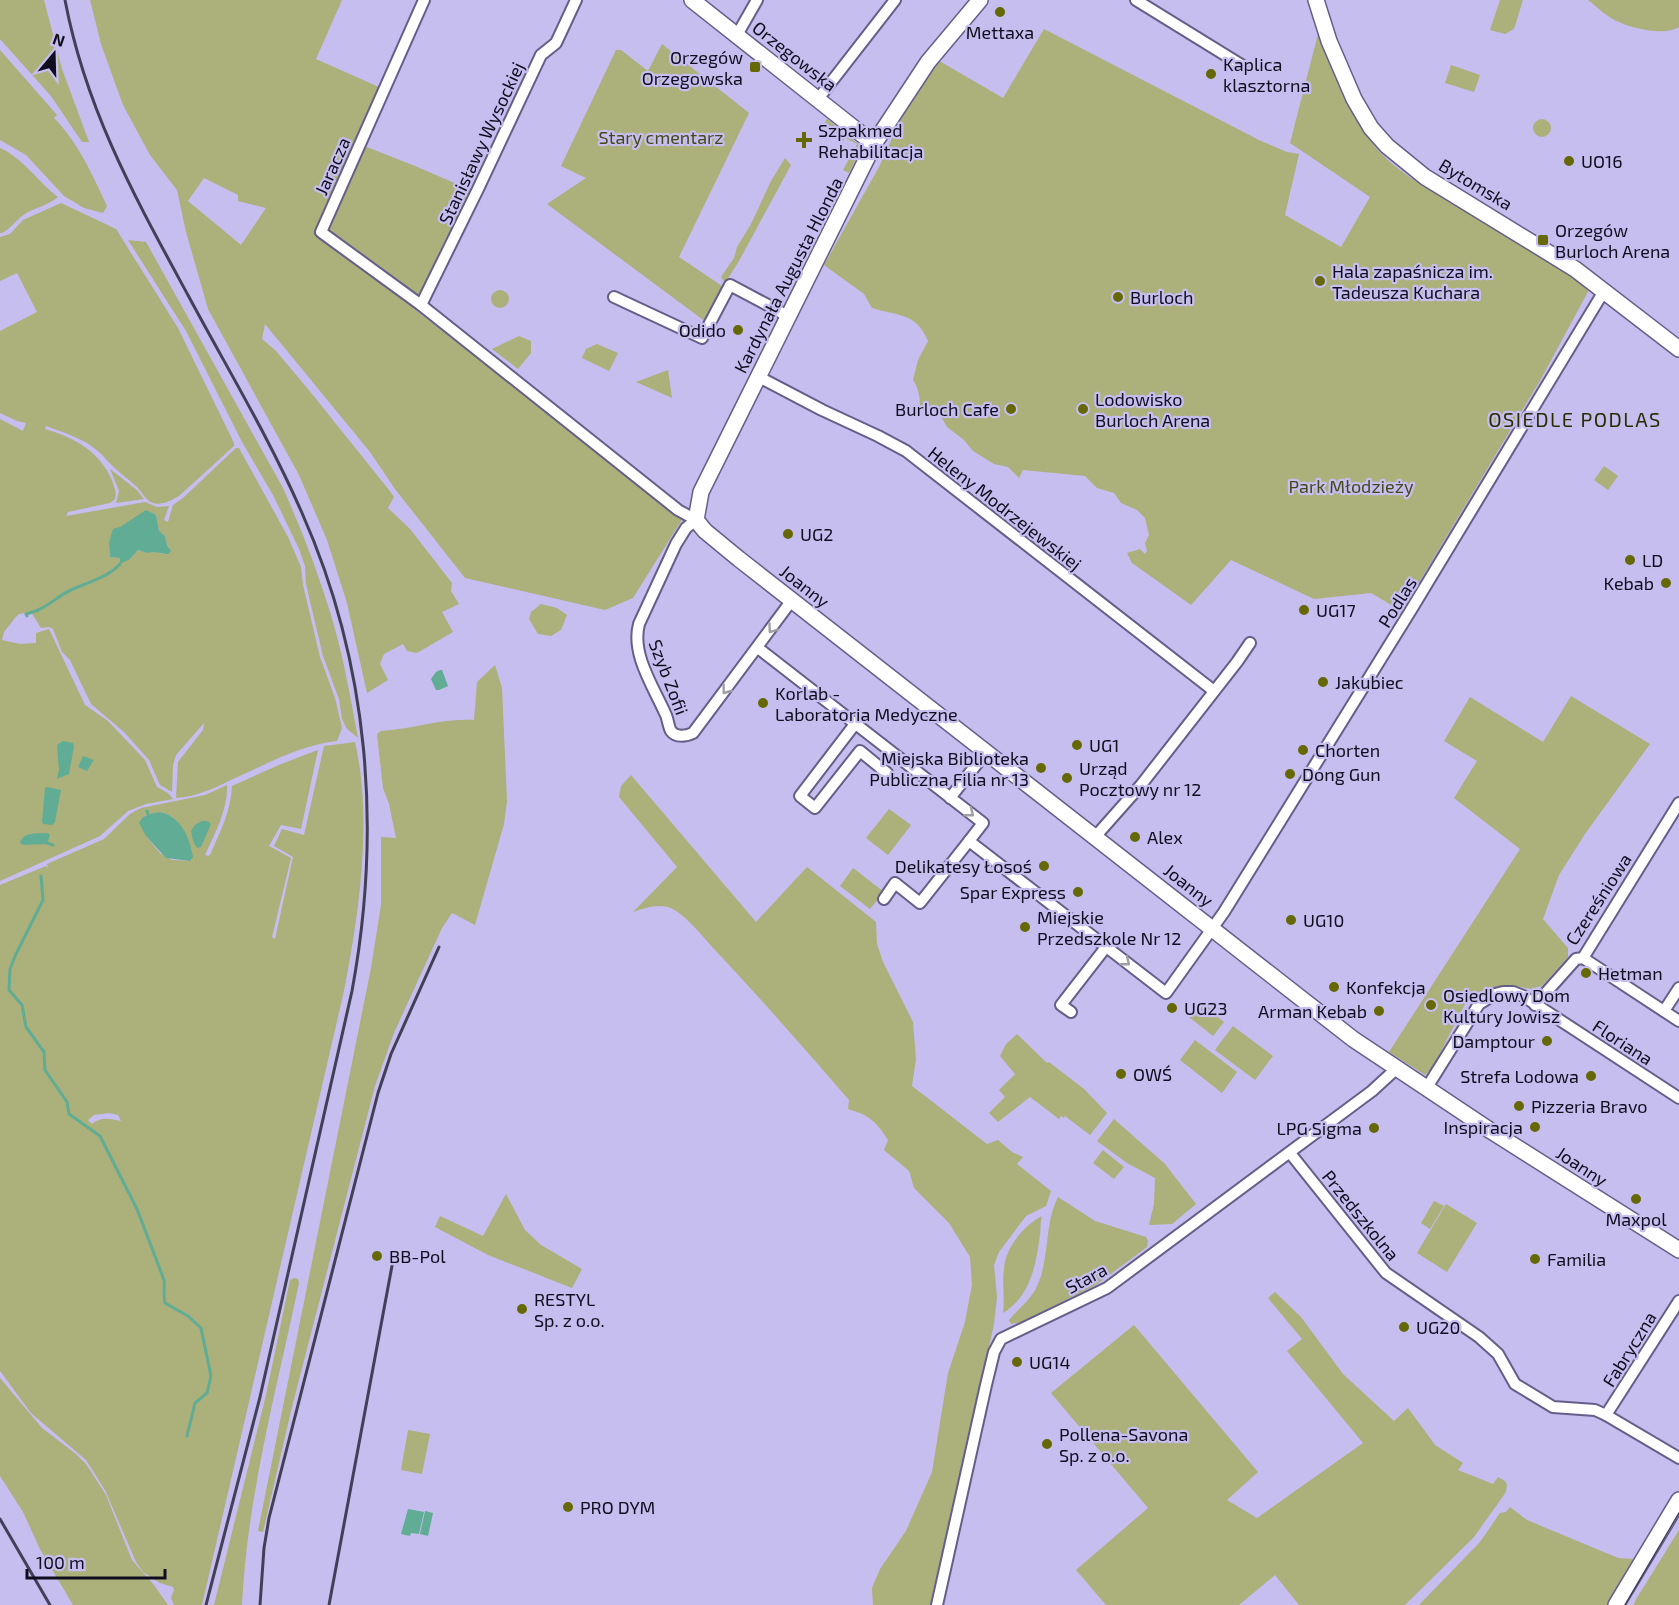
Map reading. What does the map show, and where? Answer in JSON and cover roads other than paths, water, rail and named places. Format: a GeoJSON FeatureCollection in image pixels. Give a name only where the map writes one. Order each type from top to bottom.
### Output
{"type":"FeatureCollection","features":[{"type":"Feature","properties":{"kind":"street","name":"Jaracza"},"geometry":{"type":"LineString","coordinates":[[421,305],[321,232],[424,0]]}},
{"type":"Feature","properties":{"kind":"street","name":"Stanisławy Wysockiej"},"geometry":{"type":"LineString","coordinates":[[421,305],[540,55],[556,43],[576,0]]}},
{"type":"Feature","properties":{"kind":"street","name":"Orzegowska"},"geometry":{"type":"LineString","coordinates":[[692,0],[874,144]]}},
{"type":"Feature","properties":{"kind":"street"},"geometry":{"type":"LineString","coordinates":[[737,36],[757,0]]}},
{"type":"Feature","properties":{"kind":"street"},"geometry":{"type":"LineString","coordinates":[[818,99],[895,0]]}},
{"type":"Feature","properties":{"kind":"street","name":"Kardynała Augusta Hlonda"},"geometry":{"type":"LineString","coordinates":[[696,520],[701,492],[874,144],[928,62],[980,0]]}},
{"type":"Feature","properties":{"kind":"street"},"geometry":{"type":"LineString","coordinates":[[1136,0],[1243,66]]}},
{"type":"Feature","properties":{"kind":"street","name":"Bytomska"},"geometry":{"type":"LineString","coordinates":[[1317,0],[1329,41],[1354,99],[1371,128],[1387,146],[1425,177],[1540,246],[1604,291],[1679,349]]}},
{"type":"Feature","properties":{"kind":"street"},"geometry":{"type":"LineString","coordinates":[[614,297],[702,339],[730,285],[788,318]]}},
{"type":"Feature","properties":{"kind":"street","name":"Podlas"},"geometry":{"type":"LineString","coordinates":[[1106,947],[1166,993],[1212,928],[1406,619],[1604,291]]}},
{"type":"Feature","properties":{"kind":"street"},"geometry":{"type":"LineString","coordinates":[[421,305],[678,510],[696,520]]}},
{"type":"Feature","properties":{"kind":"street","name":"Heleny Modrzejewskiej"},"geometry":{"type":"LineString","coordinates":[[759,376],[906,451],[1214,690]]}},
{"type":"Feature","properties":{"kind":"street","name":"Joanny"},"geometry":{"type":"LineString","coordinates":[[696,520],[719,543],[1353,1039],[1426,1089],[1679,1250]]}},
{"type":"Feature","properties":{"kind":"street","name":"Szyb Zofii"},"geometry":{"type":"LineString","coordinates":[[696,520],[686,528],[676,544],[639,624],[636,644],[644,667],[669,720],[671,731],[680,736],[693,733],[758,648]]}},
{"type":"Feature","properties":{"kind":"street"},"geometry":{"type":"LineString","coordinates":[[792,600],[758,648],[983,823],[921,903],[895,883],[884,899]]}},
{"type":"Feature","properties":{"kind":"street"},"geometry":{"type":"LineString","coordinates":[[1095,837],[1141,785],[1250,643]]}},
{"type":"Feature","properties":{"kind":"street"},"geometry":{"type":"LineString","coordinates":[[855,724],[800,796],[815,808],[860,751],[887,772]]}},
{"type":"Feature","properties":{"kind":"street"},"geometry":{"type":"LineString","coordinates":[[950,798],[987,752]]}},
{"type":"Feature","properties":{"kind":"street","name":"Czereśniowa"},"geometry":{"type":"LineString","coordinates":[[1535,1005],[1576,959],[1583,958],[1679,803]]}},
{"type":"Feature","properties":{"kind":"street"},"geometry":{"type":"LineString","coordinates":[[969,841],[1106,947],[1061,1005],[1071,1012]]}},
{"type":"Feature","properties":{"kind":"street"},"geometry":{"type":"LineString","coordinates":[[1583,958],[1679,1021]]}},
{"type":"Feature","properties":{"kind":"street"},"geometry":{"type":"LineString","coordinates":[[1664,1011],[1679,988]]}},
{"type":"Feature","properties":{"kind":"street","name":"Floriana"},"geometry":{"type":"LineString","coordinates":[[1426,1089],[1479,1004],[1495,994],[1513,992],[1679,1098]]}},
{"type":"Feature","properties":{"kind":"street","name":"Stara"},"geometry":{"type":"LineString","coordinates":[[937,1605],[986,1385],[994,1352],[1001,1339],[1107,1288],[1384,1082],[1396,1068]]}},
{"type":"Feature","properties":{"kind":"street","name":"Przedszkolna"},"geometry":{"type":"LineString","coordinates":[[1290,1153],[1386,1273],[1479,1337],[1498,1354],[1515,1384],[1553,1407],[1595,1410],[1679,1458]]}},
{"type":"Feature","properties":{"kind":"street","name":"Fabryczna"},"geometry":{"type":"LineString","coordinates":[[1606,1415],[1679,1301]]}},
{"type":"Feature","properties":{"kind":"street"},"geometry":{"type":"LineString","coordinates":[[1616,1605],[1679,1500]]}},
{"type":"Feature","properties":{"kind":"waterway"},"geometry":{"type":"LineString","coordinates":[[27,616],[26,614],[40,609],[67,592],[104,576],[120,564]]}},
{"type":"Feature","properties":{"kind":"waterway"},"geometry":{"type":"LineString","coordinates":[[47,843],[53,845]]}},
{"type":"Feature","properties":{"kind":"waterway"},"geometry":{"type":"LineString","coordinates":[[41,876],[43,900],[10,969],[9,990],[22,1005],[26,1027],[44,1052],[45,1070],[67,1102],[69,1114],[100,1136],[137,1209],[164,1280],[165,1303],[188,1316],[201,1328],[211,1376],[207,1393],[195,1403],[187,1436]]}},
{"type":"Feature","properties":{"kind":"tram line"},"geometry":{"type":"LineString","coordinates":[[1625,1605],[1679,1513]]}},
{"type":"Feature","properties":{"kind":"railway"},"geometry":{"type":"LineString","coordinates":[[65,0],[74,41],[86,79],[115,153],[150,225],[290,485],[325,570],[342,629],[355,688],[363,748],[367,808],[366,869],[361,930],[352,991],[260,1397],[206,1605]]}},
{"type":"Feature","properties":{"kind":"railway"},"geometry":{"type":"LineString","coordinates":[[260,1605],[264,1548],[269,1518],[378,1093],[391,1054],[439,947]]}},
{"type":"Feature","properties":{"kind":"railway"},"geometry":{"type":"LineString","coordinates":[[329,1605],[394,1255]]}},
{"type":"Feature","properties":{"kind":"railway"},"geometry":{"type":"LineString","coordinates":[[0,1519],[50,1605]]}},
{"type":"Feature","properties":{"kind":"place","name":"Mettaxa"},"geometry":{"type":"Point","coordinates":[1000,12]}},
{"type":"Feature","properties":{"kind":"place","name":"Orzegów Orzegowska"},"geometry":{"type":"Point","coordinates":[755,67]}},
{"type":"Feature","properties":{"kind":"place","name":"Kaplica klasztorna"},"geometry":{"type":"Point","coordinates":[1211,74]}},
{"type":"Feature","properties":{"kind":"place","name":"Szpakmed Rehabilitacja"},"geometry":{"type":"Point","coordinates":[804,140]}},
{"type":"Feature","properties":{"kind":"place","name":"UO16"},"geometry":{"type":"Point","coordinates":[1569,161]}},
{"type":"Feature","properties":{"kind":"place","name":"Orzegów Burloch Arena"},"geometry":{"type":"Point","coordinates":[1543,240]}},
{"type":"Feature","properties":{"kind":"place","name":"Hala zapaśnicza im. Tadeusza Kuchara"},"geometry":{"type":"Point","coordinates":[1320,281]}},
{"type":"Feature","properties":{"kind":"place","name":"Burloch"},"geometry":{"type":"Point","coordinates":[1118,297]}},
{"type":"Feature","properties":{"kind":"place","name":"Odido"},"geometry":{"type":"Point","coordinates":[738,330]}},
{"type":"Feature","properties":{"kind":"place","name":"Burloch Cafe"},"geometry":{"type":"Point","coordinates":[1011,409]}},
{"type":"Feature","properties":{"kind":"place","name":"Lodowisko Burloch Arena"},"geometry":{"type":"Point","coordinates":[1083,409]}},
{"type":"Feature","properties":{"kind":"place","name":"UG2"},"geometry":{"type":"Point","coordinates":[788,534]}},
{"type":"Feature","properties":{"kind":"place","name":"LD"},"geometry":{"type":"Point","coordinates":[1630,560]}},
{"type":"Feature","properties":{"kind":"place","name":"Kebab"},"geometry":{"type":"Point","coordinates":[1666,583]}},
{"type":"Feature","properties":{"kind":"place","name":"UG17"},"geometry":{"type":"Point","coordinates":[1304,610]}},
{"type":"Feature","properties":{"kind":"place","name":"Jakubiec"},"geometry":{"type":"Point","coordinates":[1323,682]}},
{"type":"Feature","properties":{"kind":"place","name":"Korlab - Laboratoria Medyczne"},"geometry":{"type":"Point","coordinates":[763,703]}},
{"type":"Feature","properties":{"kind":"place","name":"UG1"},"geometry":{"type":"Point","coordinates":[1077,745]}},
{"type":"Feature","properties":{"kind":"place","name":"Chorten"},"geometry":{"type":"Point","coordinates":[1303,750]}},
{"type":"Feature","properties":{"kind":"place","name":"Miejska Biblioteka Publiczna Filia nr 13"},"geometry":{"type":"Point","coordinates":[1041,768]}},
{"type":"Feature","properties":{"kind":"place","name":"Dong Gun"},"geometry":{"type":"Point","coordinates":[1290,774]}},
{"type":"Feature","properties":{"kind":"place","name":"Urząd Pocztowy nr 12"},"geometry":{"type":"Point","coordinates":[1067,778]}},
{"type":"Feature","properties":{"kind":"place","name":"Alex"},"geometry":{"type":"Point","coordinates":[1135,837]}},
{"type":"Feature","properties":{"kind":"place","name":"Delikatesy Łosoś"},"geometry":{"type":"Point","coordinates":[1044,866]}},
{"type":"Feature","properties":{"kind":"place","name":"Spar Express"},"geometry":{"type":"Point","coordinates":[1078,892]}},
{"type":"Feature","properties":{"kind":"place","name":"UG10"},"geometry":{"type":"Point","coordinates":[1291,920]}},
{"type":"Feature","properties":{"kind":"place","name":"Miejskie Przedszkole Nr 12"},"geometry":{"type":"Point","coordinates":[1025,927]}},
{"type":"Feature","properties":{"kind":"place","name":"Hetman"},"geometry":{"type":"Point","coordinates":[1586,973]}},
{"type":"Feature","properties":{"kind":"place","name":"Konfekcja"},"geometry":{"type":"Point","coordinates":[1334,987]}},
{"type":"Feature","properties":{"kind":"place","name":"Osiedlowy Dom Kultury Jowisz"},"geometry":{"type":"Point","coordinates":[1431,1005]}},
{"type":"Feature","properties":{"kind":"place","name":"UG23"},"geometry":{"type":"Point","coordinates":[1172,1008]}},
{"type":"Feature","properties":{"kind":"place","name":"Arman Kebab"},"geometry":{"type":"Point","coordinates":[1379,1011]}},
{"type":"Feature","properties":{"kind":"place","name":"Damptour"},"geometry":{"type":"Point","coordinates":[1547,1041]}},
{"type":"Feature","properties":{"kind":"place","name":"OWŚ"},"geometry":{"type":"Point","coordinates":[1121,1074]}},
{"type":"Feature","properties":{"kind":"place","name":"Strefa Lodowa"},"geometry":{"type":"Point","coordinates":[1591,1076]}},
{"type":"Feature","properties":{"kind":"place","name":"Pizzeria Bravo"},"geometry":{"type":"Point","coordinates":[1519,1106]}},
{"type":"Feature","properties":{"kind":"place","name":"Inspiracja"},"geometry":{"type":"Point","coordinates":[1535,1127]}},
{"type":"Feature","properties":{"kind":"place","name":"LPG Sigma"},"geometry":{"type":"Point","coordinates":[1374,1128]}},
{"type":"Feature","properties":{"kind":"place","name":"Maxpol"},"geometry":{"type":"Point","coordinates":[1636,1199]}},
{"type":"Feature","properties":{"kind":"place","name":"BB-Pol"},"geometry":{"type":"Point","coordinates":[377,1256]}},
{"type":"Feature","properties":{"kind":"place","name":"Familia"},"geometry":{"type":"Point","coordinates":[1535,1259]}},
{"type":"Feature","properties":{"kind":"place","name":"RESTYL Sp. z o.o."},"geometry":{"type":"Point","coordinates":[522,1309]}},
{"type":"Feature","properties":{"kind":"place","name":"UG20"},"geometry":{"type":"Point","coordinates":[1404,1327]}},
{"type":"Feature","properties":{"kind":"place","name":"UG14"},"geometry":{"type":"Point","coordinates":[1017,1362]}},
{"type":"Feature","properties":{"kind":"place","name":"Pollena-Savona Sp. z o.o."},"geometry":{"type":"Point","coordinates":[1047,1444]}},
{"type":"Feature","properties":{"kind":"place","name":"PRO DYM"},"geometry":{"type":"Point","coordinates":[568,1507]}},
{"type":"Feature","properties":{"kind":"district","name":"OSIEDLE PODLAS"},"geometry":{"type":"Point","coordinates":[1575,419]}},
{"type":"Feature","properties":{"kind":"park label","name":"Stary cmentarz"},"geometry":{"type":"Point","coordinates":[661,137]}},
{"type":"Feature","properties":{"kind":"park label","name":"Park Młodzieży"},"geometry":{"type":"Point","coordinates":[1351,486]}}]}
